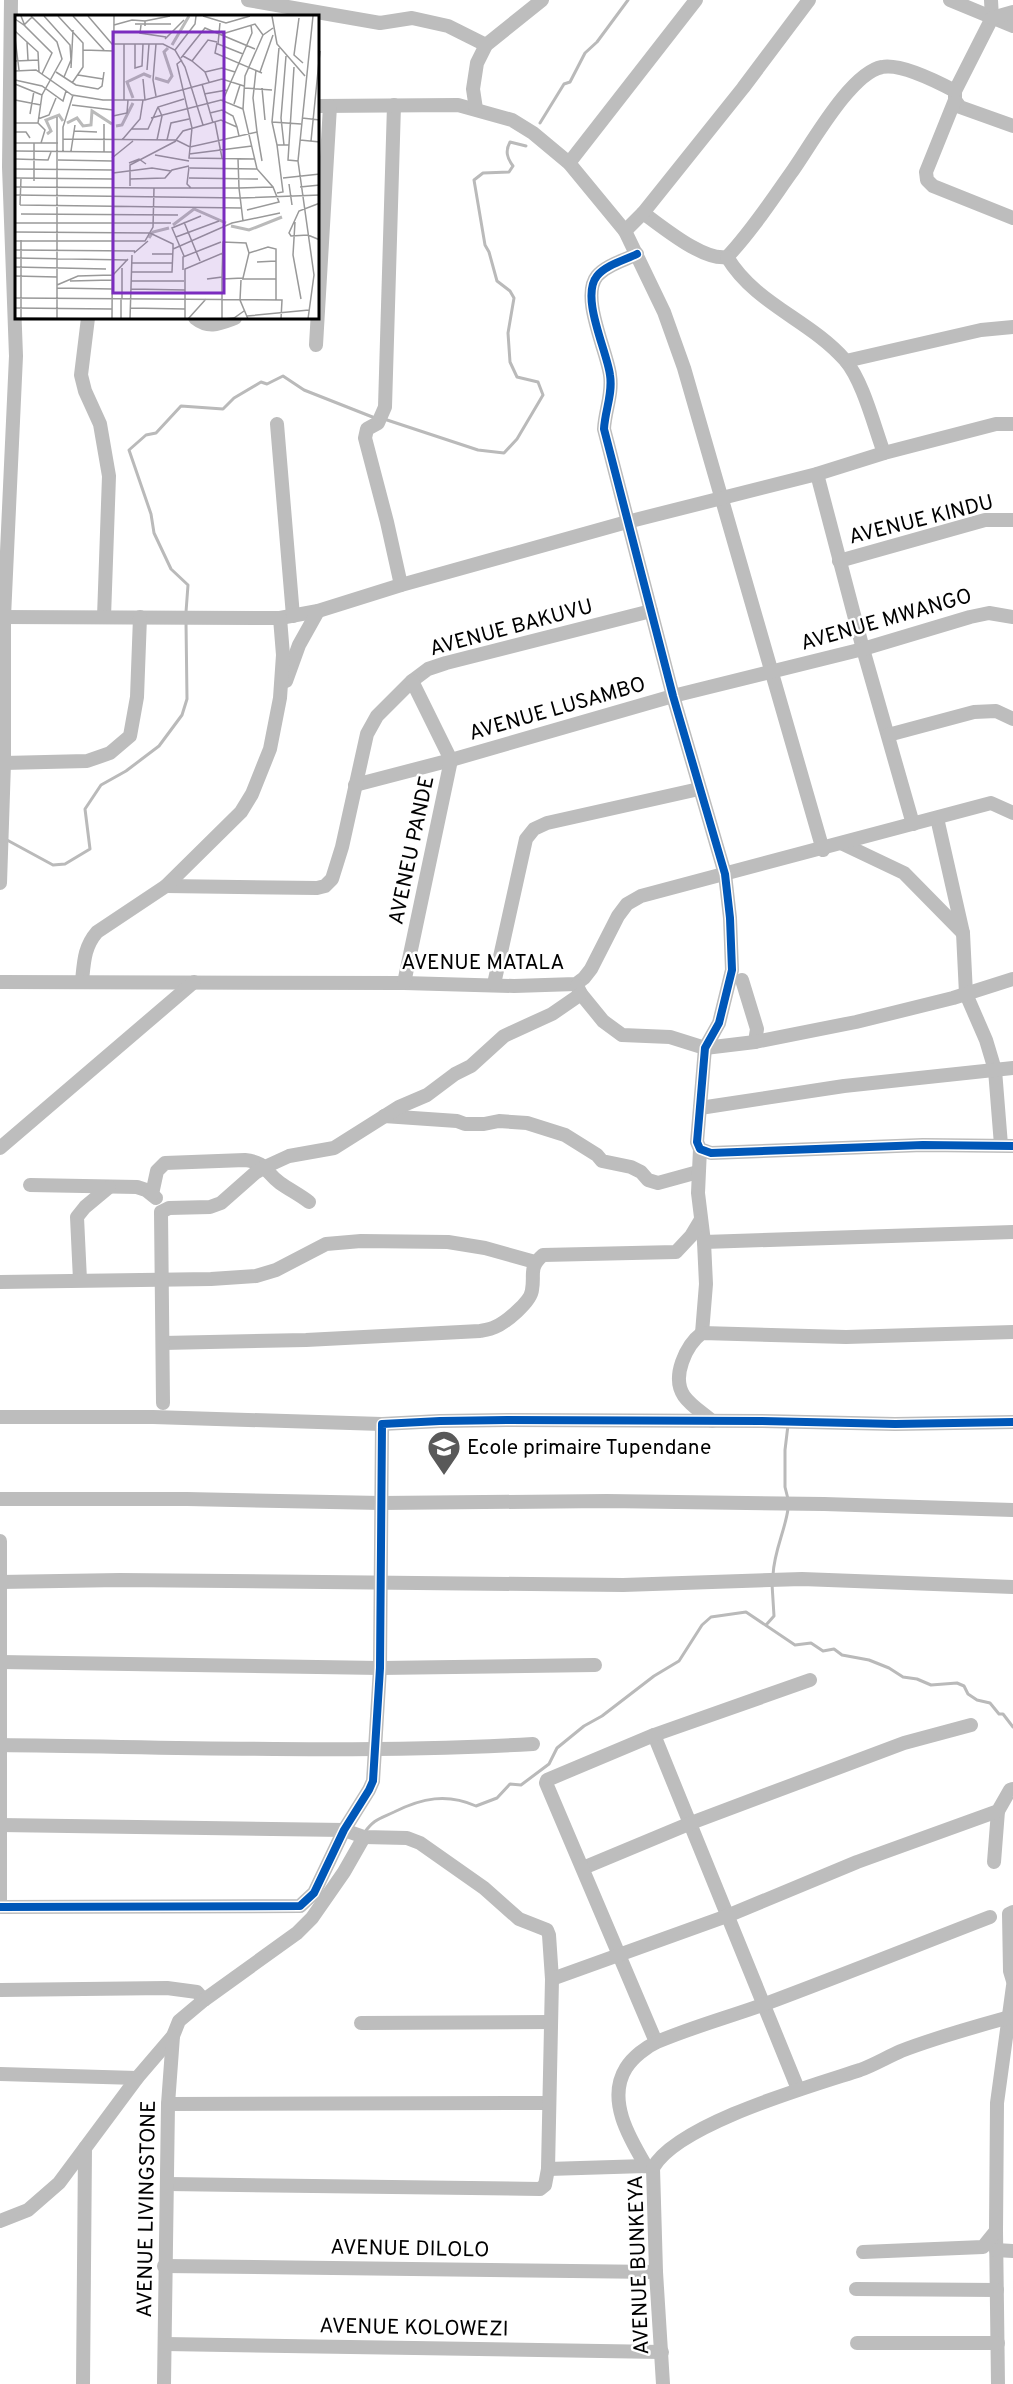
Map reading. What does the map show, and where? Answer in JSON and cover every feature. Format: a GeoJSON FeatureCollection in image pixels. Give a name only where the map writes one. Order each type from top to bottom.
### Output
{"type":"FeatureCollection","features":[{"type":"Feature","properties":{"kind":"street"},"geometry":{"type":"LineString","coordinates":[[0,883],[4,763],[2,617],[16,356],[5,167],[11,0]]}},
{"type":"Feature","properties":{"kind":"street"},"geometry":{"type":"LineString","coordinates":[[248,0],[380,23],[412,18],[447,27],[486,45]]}},
{"type":"Feature","properties":{"kind":"street"},"geometry":{"type":"LineString","coordinates":[[476,108],[473,89],[477,63],[486,45],[542,0]]}},
{"type":"Feature","properties":{"kind":"street"},"geometry":{"type":"LineString","coordinates":[[568,163],[696,0]]}},
{"type":"Feature","properties":{"kind":"street"},"geometry":{"type":"LineString","coordinates":[[625,231],[643,213],[743,88],[809,0]]}},
{"type":"Feature","properties":{"kind":"street"},"geometry":{"type":"LineString","coordinates":[[950,0],[1013,26]]}},
{"type":"Feature","properties":{"kind":"street"},"geometry":{"type":"LineString","coordinates":[[991,0],[992,18],[955,95],[926,172],[927,180],[933,186],[1013,218]]}},
{"type":"Feature","properties":{"kind":"street"},"geometry":{"type":"LineString","coordinates":[[992,18],[1013,12]]}},
{"type":"Feature","properties":{"kind":"street"},"geometry":{"type":"LineString","coordinates":[[643,213],[689,245],[719,258],[728,256],[792,172],[849,91],[880,67],[891,66],[943,85],[955,95],[960,107],[1013,126]]}},
{"type":"Feature","properties":{"kind":"street"},"geometry":{"type":"LineString","coordinates":[[394,105],[385,407],[378,423],[367,429],[365,438],[387,522],[400,585]]}},
{"type":"Feature","properties":{"kind":"street"},"geometry":{"type":"LineString","coordinates":[[320,226],[324,106],[458,105],[476,108],[512,120],[568,163],[625,231],[664,312],[684,368],[823,849]]}},
{"type":"Feature","properties":{"kind":"street"},"geometry":{"type":"LineString","coordinates":[[638,254],[606,269],[596,277],[591,289],[593,311],[612,387],[605,413],[604,429],[673,696],[726,874],[732,970],[719,1023],[705,1048],[697,1142],[700,1149],[698,1172],[700,1221],[704,1242],[706,1284],[702,1333]]}},
{"type":"Feature","properties":{"kind":"street"},"geometry":{"type":"LineString","coordinates":[[728,256],[735,270],[747,283],[846,361],[859,385],[884,453]]}},
{"type":"Feature","properties":{"kind":"street"},"geometry":{"type":"LineString","coordinates":[[88,320],[81,375],[85,391],[100,424],[109,476],[104,616]]}},
{"type":"Feature","properties":{"kind":"street"},"geometry":{"type":"LineString","coordinates":[[198,320],[206,326],[218,325],[230,320]]}},
{"type":"Feature","properties":{"kind":"street"},"geometry":{"type":"LineString","coordinates":[[316,345],[317,320]]}},
{"type":"Feature","properties":{"kind":"street"},"geometry":{"type":"LineString","coordinates":[[846,361],[981,330],[1013,327]]}},
{"type":"Feature","properties":{"kind":"street"},"geometry":{"type":"LineString","coordinates":[[82,981],[84,956],[90,940],[103,927],[166,886],[241,812],[270,748],[280,698],[286,617],[277,424]]}},
{"type":"Feature","properties":{"kind":"street"},"geometry":{"type":"LineString","coordinates":[[2,617],[286,617],[318,611],[400,585],[627,522],[817,474],[884,453],[996,424],[1013,424]]}},
{"type":"Feature","properties":{"kind":"street"},"geometry":{"type":"LineString","coordinates":[[817,474],[863,649],[913,824]]}},
{"type":"Feature","properties":{"kind":"street","name":"AVENUE KINDU"},"geometry":{"type":"LineString","coordinates":[[839,561],[985,520],[1013,520]]}},
{"type":"Feature","properties":{"kind":"street"},"geometry":{"type":"LineString","coordinates":[[280,698],[299,645],[318,611]]}},
{"type":"Feature","properties":{"kind":"street","name":"AVENUE BAKUVU"},"geometry":{"type":"LineString","coordinates":[[166,886],[317,888],[325,886],[332,879],[342,847],[367,734],[377,716],[412,681],[428,669],[446,663],[651,611]]}},
{"type":"Feature","properties":{"kind":"street","name":"AVENUE MWANGO"},"geometry":{"type":"LineString","coordinates":[[771,673],[988,613],[1012,614]]}},
{"type":"Feature","properties":{"kind":"street"},"geometry":{"type":"LineString","coordinates":[[4,763],[87,760],[110,753],[130,736],[137,697],[140,617]]}},
{"type":"Feature","properties":{"kind":"street","name":"AVENUE LUSAMBO"},"geometry":{"type":"LineString","coordinates":[[355,785],[673,696],[771,673]]}},
{"type":"Feature","properties":{"kind":"street"},"geometry":{"type":"LineString","coordinates":[[412,681],[451,760]]}},
{"type":"Feature","properties":{"kind":"street"},"geometry":{"type":"LineString","coordinates":[[888,735],[974,712],[996,711],[1013,719]]}},
{"type":"Feature","properties":{"kind":"street","name":"AVENEU PANDE"},"geometry":{"type":"LineString","coordinates":[[404,983],[451,760]]}},
{"type":"Feature","properties":{"kind":"street"},"geometry":{"type":"LineString","coordinates":[[494,984],[526,839],[534,829],[547,823],[699,789]]}},
{"type":"Feature","properties":{"kind":"street","name":"AVENUE MATALA"},"geometry":{"type":"LineString","coordinates":[[0,982],[494,984],[578,989],[618,916],[627,904],[641,896],[991,803],[1013,813]]}},
{"type":"Feature","properties":{"kind":"street"},"geometry":{"type":"LineString","coordinates":[[700,1149],[711,1153],[922,1145],[1007,1145],[995,1070],[986,1040],[966,994],[963,933],[937,818]]}},
{"type":"Feature","properties":{"kind":"street"},"geometry":{"type":"LineString","coordinates":[[843,844],[904,873],[963,933]]}},
{"type":"Feature","properties":{"kind":"street"},"geometry":{"type":"LineString","coordinates":[[161,1212],[169,1208],[210,1208],[228,1198],[255,1173],[266,1167],[289,1156],[334,1148],[384,1116],[427,1095],[455,1074],[471,1066],[504,1036],[552,1014],[578,989],[603,1021],[622,1035],[669,1037],[705,1048],[755,1042],[856,1022],[966,994],[1013,979]]}},
{"type":"Feature","properties":{"kind":"street"},"geometry":{"type":"LineString","coordinates":[[742,980],[757,1029],[755,1042]]}},
{"type":"Feature","properties":{"kind":"street"},"geometry":{"type":"LineString","coordinates":[[0,1148],[194,982]]}},
{"type":"Feature","properties":{"kind":"street"},"geometry":{"type":"LineString","coordinates":[[700,1108],[844,1086],[1013,1068]]}},
{"type":"Feature","properties":{"kind":"street"},"geometry":{"type":"LineString","coordinates":[[384,1116],[401,1119],[457,1121],[465,1124],[499,1121],[527,1123],[565,1135],[597,1155],[602,1161],[631,1167],[641,1172],[648,1180],[658,1183],[698,1172]]}},
{"type":"Feature","properties":{"kind":"street"},"geometry":{"type":"LineString","coordinates":[[152,1194],[157,1171],[165,1163],[245,1160],[256,1161],[266,1167],[282,1185],[309,1202]]}},
{"type":"Feature","properties":{"kind":"street"},"geometry":{"type":"LineString","coordinates":[[30,1185],[137,1186],[152,1194],[159,1201],[163,1403]]}},
{"type":"Feature","properties":{"kind":"street"},"geometry":{"type":"LineString","coordinates":[[80,1280],[77,1217],[85,1207],[109,1187]]}},
{"type":"Feature","properties":{"kind":"street"},"geometry":{"type":"LineString","coordinates":[[163,1343],[306,1340],[480,1331],[495,1327],[525,1304],[532,1293],[532,1270],[535,1262],[543,1255],[676,1252],[691,1236],[700,1221]]}},
{"type":"Feature","properties":{"kind":"street"},"geometry":{"type":"LineString","coordinates":[[704,1242],[1013,1232]]}},
{"type":"Feature","properties":{"kind":"street"},"geometry":{"type":"LineString","coordinates":[[0,1282],[211,1280],[256,1276],[276,1270],[326,1244],[362,1240],[447,1242],[485,1248],[535,1262]]}},
{"type":"Feature","properties":{"kind":"street"},"geometry":{"type":"LineString","coordinates":[[704,1316],[743,1335]]}},
{"type":"Feature","properties":{"kind":"street"},"geometry":{"type":"LineString","coordinates":[[712,1421],[683,1394],[680,1382],[683,1360],[695,1338],[702,1333],[846,1337],[1013,1332]]}},
{"type":"Feature","properties":{"kind":"street"},"geometry":{"type":"LineString","coordinates":[[0,1417],[153,1417],[382,1424],[451,1420],[895,1424],[1013,1422]]}},
{"type":"Feature","properties":{"kind":"street"},"geometry":{"type":"LineString","coordinates":[[0,2221],[28,2210],[59,2183],[137,2078],[173,2036],[179,2021],[200,1996],[297,1933],[312,1918],[344,1872],[373,1780],[380,1668],[382,1424]]}},
{"type":"Feature","properties":{"kind":"street"},"geometry":{"type":"LineString","coordinates":[[0,1499],[187,1499],[381,1503],[508,1501],[800,1503],[1013,1510]]}},
{"type":"Feature","properties":{"kind":"street"},"geometry":{"type":"LineString","coordinates":[[0,1541],[0,1906],[300,1906],[306,1903],[314,1893],[355,1833]]}},
{"type":"Feature","properties":{"kind":"street"},"geometry":{"type":"LineString","coordinates":[[1,1582],[120,1580],[623,1585],[802,1579],[1013,1587]]}},
{"type":"Feature","properties":{"kind":"street"},"geometry":{"type":"LineString","coordinates":[[1,1662],[380,1668],[595,1665]]}},
{"type":"Feature","properties":{"kind":"street"},"geometry":{"type":"LineString","coordinates":[[656,2043],[546,1786],[547,1780],[654,1735],[810,1680]]}},
{"type":"Feature","properties":{"kind":"street"},"geometry":{"type":"LineString","coordinates":[[583,1868],[691,1823],[904,1743],[971,1725]]}},
{"type":"Feature","properties":{"kind":"street"},"geometry":{"type":"LineString","coordinates":[[654,1735],[798,2089]]}},
{"type":"Feature","properties":{"kind":"street"},"geometry":{"type":"LineString","coordinates":[[1,1745],[374,1749],[533,1744]]}},
{"type":"Feature","properties":{"kind":"street"},"geometry":{"type":"LineString","coordinates":[[994,1862],[998,1810],[1010,1790],[1013,1789]]}},
{"type":"Feature","properties":{"kind":"street"},"geometry":{"type":"LineString","coordinates":[[552,1979],[728,1916],[857,1862],[998,1810]]}},
{"type":"Feature","properties":{"kind":"street"},"geometry":{"type":"LineString","coordinates":[[0,1825],[355,1833],[407,1838],[420,1843],[484,1888],[519,1919],[547,1930],[552,1979],[548,2169],[545,2185],[540,2189],[168,2184]]}},
{"type":"Feature","properties":{"kind":"street"},"geometry":{"type":"LineString","coordinates":[[1013,1912],[1009,1914],[1010,1971],[1013,1982]]}},
{"type":"Feature","properties":{"kind":"street"},"geometry":{"type":"LineString","coordinates":[[650,2167],[627,2134],[620,2108],[621,2078],[626,2067],[639,2053],[656,2043],[990,1917]]}},
{"type":"Feature","properties":{"kind":"street"},"geometry":{"type":"LineString","coordinates":[[998,2384],[997,2103],[1013,1986]]}},
{"type":"Feature","properties":{"kind":"street"},"geometry":{"type":"LineString","coordinates":[[0,1990],[167,1988],[200,1996]]}},
{"type":"Feature","properties":{"kind":"street","name":"AVENUE BUNKEYA"},"geometry":{"type":"LineString","coordinates":[[663,2384],[650,2167],[665,2152],[690,2135],[798,2089],[862,2069],[902,2051],[968,2028],[1010,2017]]}},
{"type":"Feature","properties":{"kind":"street"},"geometry":{"type":"LineString","coordinates":[[361,2023],[551,2022]]}},
{"type":"Feature","properties":{"kind":"street","name":"AVENUE LIVINGSTONE"},"geometry":{"type":"LineString","coordinates":[[164,2384],[168,2104],[173,2036]]}},
{"type":"Feature","properties":{"kind":"street"},"geometry":{"type":"LineString","coordinates":[[0,2074],[137,2078]]}},
{"type":"Feature","properties":{"kind":"street"},"geometry":{"type":"LineString","coordinates":[[168,2104],[548,2103]]}},
{"type":"Feature","properties":{"kind":"street"},"geometry":{"type":"LineString","coordinates":[[84,2384],[85,2148]]}},
{"type":"Feature","properties":{"kind":"street"},"geometry":{"type":"LineString","coordinates":[[548,2169],[650,2167]]}},
{"type":"Feature","properties":{"kind":"street"},"geometry":{"type":"LineString","coordinates":[[863,2252],[983,2247],[996,2231]]}},
{"type":"Feature","properties":{"kind":"street"},"geometry":{"type":"LineString","coordinates":[[996,2250],[1013,2251]]}},
{"type":"Feature","properties":{"kind":"street","name":"AVENUE DILOLO"},"geometry":{"type":"LineString","coordinates":[[164,2266],[656,2272]]}},
{"type":"Feature","properties":{"kind":"street"},"geometry":{"type":"LineString","coordinates":[[856,2289],[997,2290]]}},
{"type":"Feature","properties":{"kind":"street"},"geometry":{"type":"LineString","coordinates":[[857,2343],[998,2343]]}},
{"type":"Feature","properties":{"kind":"street","name":"AVENUE KOLOWEZI"},"geometry":{"type":"LineString","coordinates":[[165,2344],[662,2352]]}},
{"type":"Feature","properties":{"kind":"waterway"},"geometry":{"type":"LineString","coordinates":[[540,123],[564,84],[570,82],[585,53],[597,42],[628,0]]}},
{"type":"Feature","properties":{"kind":"waterway"},"geometry":{"type":"LineString","coordinates":[[384,419],[478,450],[504,453],[517,439],[543,395],[538,382],[517,377],[510,362],[508,333],[514,298],[510,291],[497,281],[485,245],[474,180],[483,173],[509,172],[513,166],[507,154],[510,142],[526,146]]}},
{"type":"Feature","properties":{"kind":"waterway"},"geometry":{"type":"LineString","coordinates":[[186,612],[188,585],[171,569],[154,533],[151,514],[129,450],[146,435],[156,433],[181,406],[223,409],[234,398],[261,382],[267,384],[283,376],[304,390],[375,418]]}},
{"type":"Feature","properties":{"kind":"waterway"},"geometry":{"type":"LineString","coordinates":[[7,840],[53,865],[65,864],[90,849],[85,809],[101,785],[126,771],[159,746],[182,715],[187,699],[186,622]]}},
{"type":"Feature","properties":{"kind":"waterway"},"geometry":{"type":"LineString","coordinates":[[788,1425],[785,1487],[788,1499]]}},
{"type":"Feature","properties":{"kind":"waterway"},"geometry":{"type":"LineString","coordinates":[[773,1575],[775,1558],[788,1509]]}},
{"type":"Feature","properties":{"kind":"waterway"},"geometry":{"type":"LineString","coordinates":[[766,1625],[774,1616],[772,1584]]}},
{"type":"Feature","properties":{"kind":"waterway"},"geometry":{"type":"LineString","coordinates":[[364,1833],[377,1820],[415,1803],[445,1798],[476,1806],[497,1798],[510,1784],[521,1785],[549,1764],[557,1748],[584,1726],[602,1716],[654,1676],[679,1661],[702,1625],[711,1617],[746,1612],[795,1645],[811,1643],[823,1651],[834,1649],[842,1655],[869,1660],[903,1677],[917,1679],[931,1685],[957,1683],[964,1686],[968,1694],[977,1700],[990,1703],[1013,1727]]}},
{"type":"Feature","properties":{"kind":"cycle path"},"geometry":{"type":"LineString","coordinates":[[637,254],[601,272],[593,285],[591,297],[610,375],[604,429],[673,696],[725,874],[732,970],[719,1023],[705,1048],[697,1142],[700,1149],[711,1153],[923,1145],[1013,1146]]}},
{"type":"Feature","properties":{"kind":"cycle path"},"geometry":{"type":"LineString","coordinates":[[0,1907],[300,1906],[314,1893],[344,1830],[373,1781],[380,1668],[382,1424],[507,1420],[895,1424],[1013,1422]]}},
{"type":"Feature","properties":{"kind":"place","name":"Ecole primaire Tupendane"},"geometry":{"type":"Point","coordinates":[444,1476]}}]}
